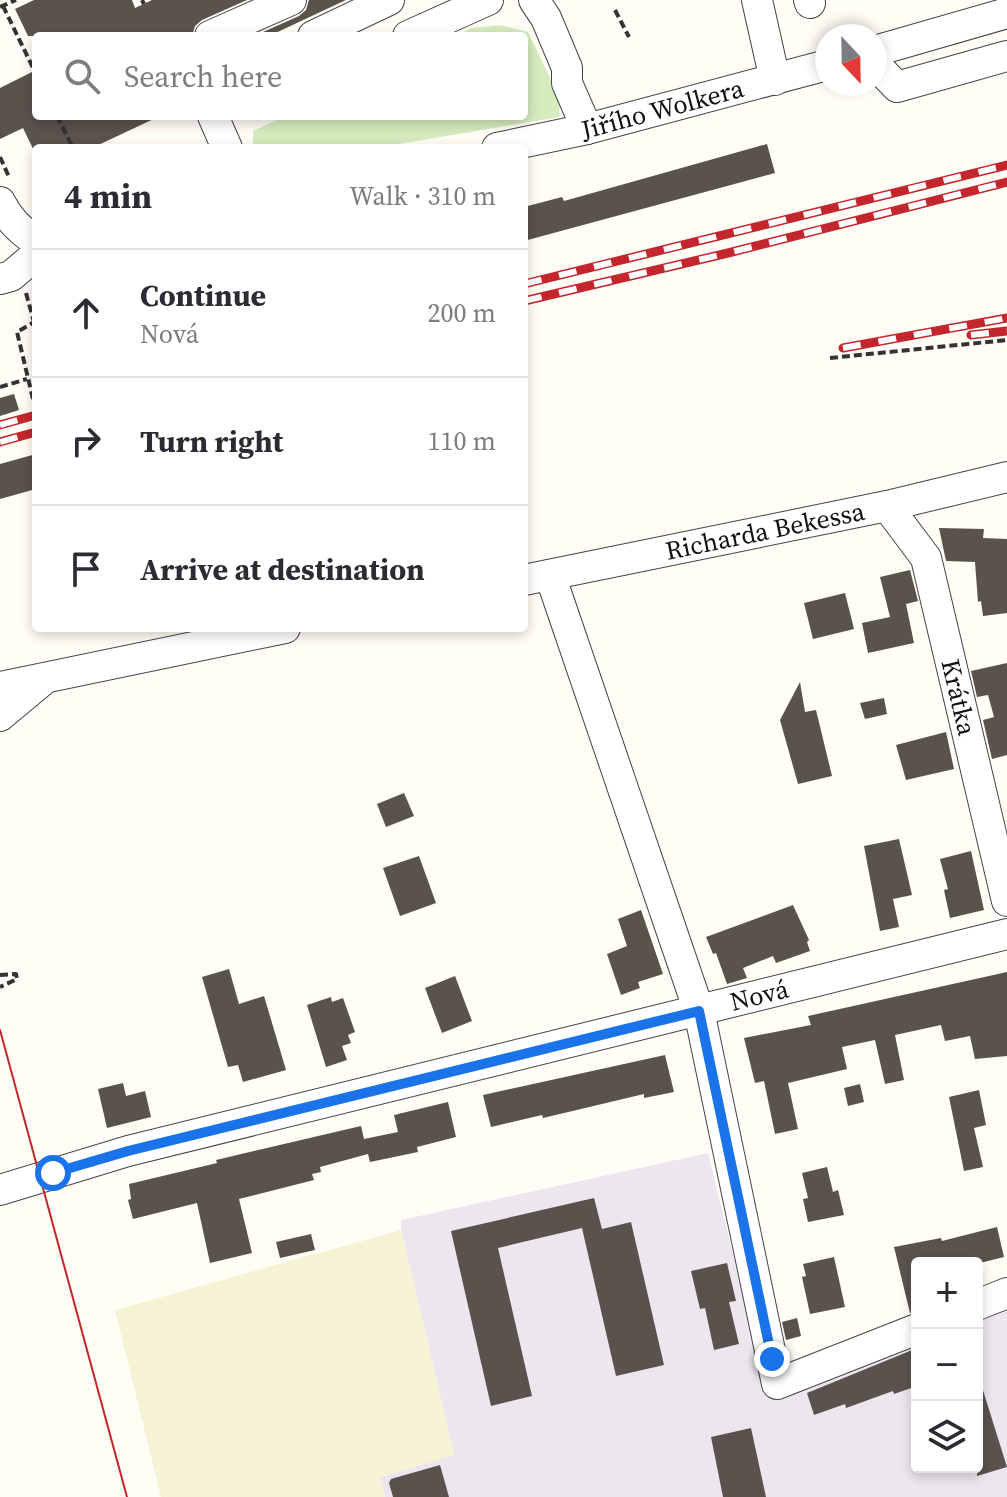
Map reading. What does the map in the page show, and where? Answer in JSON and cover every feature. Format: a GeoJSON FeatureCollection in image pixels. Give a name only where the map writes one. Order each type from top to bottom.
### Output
{"type":"FeatureCollection","features":[{"type":"Feature","properties":{"kind":"street"},"geometry":{"type":"LineString","coordinates":[[219,32],[291,0]]}},
{"type":"Feature","properties":{"kind":"street"},"geometry":{"type":"LineString","coordinates":[[321,32],[389,0]]}},
{"type":"Feature","properties":{"kind":"street"},"geometry":{"type":"LineString","coordinates":[[417,32],[488,0]]}},
{"type":"Feature","properties":{"kind":"street"},"geometry":{"type":"LineString","coordinates":[[527,0],[532,23],[554,73],[567,83]]}},
{"type":"Feature","properties":{"kind":"street"},"geometry":{"type":"LineString","coordinates":[[534,0],[546,18],[567,68],[567,83],[587,129]]}},
{"type":"Feature","properties":{"kind":"street"},"geometry":{"type":"LineString","coordinates":[[757,0],[775,80]]}},
{"type":"Feature","properties":{"kind":"street"},"geometry":{"type":"LineString","coordinates":[[887,48],[1007,13]]}},
{"type":"Feature","properties":{"kind":"street"},"geometry":{"type":"LineString","coordinates":[[887,77],[897,87],[1007,56]]}},
{"type":"Feature","properties":{"kind":"street","name":"Jiřího Wolkera"},"geometry":{"type":"LineString","coordinates":[[516,144],[587,129],[815,68]]}},
{"type":"Feature","properties":{"kind":"street"},"geometry":{"type":"LineString","coordinates":[[0,202],[5,212],[32,238]]}},
{"type":"Feature","properties":{"kind":"street"},"geometry":{"type":"LineString","coordinates":[[12,283],[11,276],[32,258]]}},
{"type":"Feature","properties":{"kind":"street","name":"Richarda Bekessa"},"geometry":{"type":"LineString","coordinates":[[537,577],[887,506],[1007,477]]}},
{"type":"Feature","properties":{"kind":"street","name":"Krátka"},"geometry":{"type":"LineString","coordinates":[[887,506],[926,558],[1007,901]]}},
{"type":"Feature","properties":{"kind":"street"},"geometry":{"type":"LineString","coordinates":[[537,577],[699,1011],[777,1384],[911,1331]]}},
{"type":"Feature","properties":{"kind":"street"},"geometry":{"type":"LineString","coordinates":[[0,687],[266,632]]}},
{"type":"Feature","properties":{"kind":"street"},"geometry":{"type":"LineString","coordinates":[[0,716],[47,678]]}},
{"type":"Feature","properties":{"kind":"street","name":"Nová"},"geometry":{"type":"LineString","coordinates":[[0,1190],[128,1151],[1007,934]]}},
{"type":"Feature","properties":{"kind":"street"},"geometry":{"type":"LineString","coordinates":[[983,1303],[1007,1293]]}},
{"type":"Feature","properties":{"kind":"path"},"geometry":{"type":"LineString","coordinates":[[16,0],[1,7],[32,66]]}},
{"type":"Feature","properties":{"kind":"path"},"geometry":{"type":"LineString","coordinates":[[615,10],[629,37]]}},
{"type":"Feature","properties":{"kind":"path"},"geometry":{"type":"LineString","coordinates":[[59,120],[71,144]]}},
{"type":"Feature","properties":{"kind":"path"},"geometry":{"type":"LineString","coordinates":[[12,283],[32,317]]}},
{"type":"Feature","properties":{"kind":"path"},"geometry":{"type":"LineString","coordinates":[[32,324],[17,332],[32,396]]}},
{"type":"Feature","properties":{"kind":"path"},"geometry":{"type":"LineString","coordinates":[[830,358],[1007,340]]}},
{"type":"Feature","properties":{"kind":"path"},"geometry":{"type":"LineString","coordinates":[[0,387],[27,379]]}},
{"type":"Feature","properties":{"kind":"path"},"geometry":{"type":"LineString","coordinates":[[0,975],[16,974],[17,979],[0,987]]}},
{"type":"Feature","properties":{"kind":"shaded area"},"geometry":{"type":"Polygon","coordinates":[[[708,1153],[767,1392],[911,1338],[911,1473],[983,1473],[983,1311],[1007,1301],[1007,1497],[385,1497],[380,1477],[454,1455],[401,1220],[708,1153]]]}},
{"type":"Feature","properties":{"kind":"shaded area"},"geometry":{"type":"Polygon","coordinates":[[[401,1230],[454,1455],[380,1477],[385,1497],[161,1497],[115,1310],[401,1230]]]}},
{"type":"Feature","properties":{"kind":"green space"},"geometry":{"type":"Polygon","coordinates":[[[500,25],[528,32],[464,32],[500,25]]]}},
{"type":"Feature","properties":{"kind":"green space"},"geometry":{"type":"Polygon","coordinates":[[[528,32],[560,99],[559,117],[399,144],[253,144],[253,131],[277,120],[528,120],[528,32]]]}},
{"type":"Feature","properties":{"kind":"building"},"geometry":{"type":"Polygon","coordinates":[[[34,0],[132,0],[135,8],[152,0],[247,0],[202,20],[193,32],[32,32],[32,36],[28,36],[15,9],[34,0]]]}},
{"type":"Feature","properties":{"kind":"building"},"geometry":{"type":"Polygon","coordinates":[[[309,0],[346,0],[278,32],[263,32],[299,16],[306,10],[309,0]]]}},
{"type":"Feature","properties":{"kind":"building"},"geometry":{"type":"Polygon","coordinates":[[[32,72],[32,120],[152,120],[100,144],[32,144],[32,147],[23,128],[0,139],[0,88],[32,72]]]}},
{"type":"Feature","properties":{"kind":"building"},"geometry":{"type":"Polygon","coordinates":[[[767,144],[775,173],[528,240],[528,206],[562,197],[564,201],[767,144]]]}},
{"type":"Feature","properties":{"kind":"building"},"geometry":{"type":"Polygon","coordinates":[[[14,394],[19,410],[0,416],[0,398],[14,394]]]}},
{"type":"Feature","properties":{"kind":"building"},"geometry":{"type":"Polygon","coordinates":[[[32,455],[32,490],[0,499],[0,464],[32,455]]]}},
{"type":"Feature","properties":{"kind":"building"},"geometry":{"type":"Polygon","coordinates":[[[939,528],[984,529],[983,538],[1007,539],[1007,613],[983,616],[981,601],[978,602],[975,562],[946,561],[939,528]]]}},
{"type":"Feature","properties":{"kind":"building"},"geometry":{"type":"Polygon","coordinates":[[[910,570],[918,601],[906,604],[914,643],[868,653],[862,623],[890,617],[880,577],[910,570]]]}},
{"type":"Feature","properties":{"kind":"building"},"geometry":{"type":"Polygon","coordinates":[[[845,593],[854,629],[813,639],[804,603],[845,593]]]}},
{"type":"Feature","properties":{"kind":"building"},"geometry":{"type":"Polygon","coordinates":[[[1007,663],[1007,755],[992,759],[983,720],[994,717],[988,695],[977,697],[971,671],[1007,663]]]}},
{"type":"Feature","properties":{"kind":"building"},"geometry":{"type":"Polygon","coordinates":[[[800,682],[805,712],[816,710],[832,776],[798,784],[780,720],[800,682]]]}},
{"type":"Feature","properties":{"kind":"building"},"geometry":{"type":"Polygon","coordinates":[[[884,698],[887,714],[865,719],[860,703],[884,698]]]}},
{"type":"Feature","properties":{"kind":"building"},"geometry":{"type":"Polygon","coordinates":[[[946,732],[954,769],[906,780],[896,745],[946,732]]]}},
{"type":"Feature","properties":{"kind":"building"},"geometry":{"type":"Polygon","coordinates":[[[404,793],[414,816],[386,827],[377,804],[404,793]]]}},
{"type":"Feature","properties":{"kind":"building"},"geometry":{"type":"Polygon","coordinates":[[[899,839],[912,895],[893,899],[899,927],[880,931],[864,846],[899,839]]]}},
{"type":"Feature","properties":{"kind":"building"},"geometry":{"type":"Polygon","coordinates":[[[971,851],[984,910],[950,918],[944,890],[948,889],[940,859],[971,851]]]}},
{"type":"Feature","properties":{"kind":"building"},"geometry":{"type":"Polygon","coordinates":[[[419,856],[436,903],[400,916],[383,868],[419,856]]]}},
{"type":"Feature","properties":{"kind":"building"},"geometry":{"type":"Polygon","coordinates":[[[793,905],[809,940],[810,951],[776,963],[773,956],[743,968],[747,978],[727,984],[716,953],[713,954],[706,937],[793,905]]]}},
{"type":"Feature","properties":{"kind":"building"},"geometry":{"type":"Polygon","coordinates":[[[641,910],[663,974],[638,982],[640,988],[621,995],[607,954],[627,946],[618,919],[641,910]]]}},
{"type":"Feature","properties":{"kind":"building"},"geometry":{"type":"Polygon","coordinates":[[[229,969],[239,1004],[264,996],[286,1070],[243,1082],[238,1065],[228,1067],[202,977],[229,969]]]}},
{"type":"Feature","properties":{"kind":"building"},"geometry":{"type":"Polygon","coordinates":[[[1007,972],[1007,1056],[975,1059],[970,1036],[945,1041],[941,1025],[895,1035],[904,1080],[885,1084],[875,1040],[842,1047],[847,1069],[788,1083],[798,1129],[775,1134],[764,1081],[755,1083],[744,1038],[811,1025],[808,1016],[1007,972]]]}},
{"type":"Feature","properties":{"kind":"building"},"geometry":{"type":"Polygon","coordinates":[[[455,976],[472,1021],[442,1033],[425,988],[455,976]]]}},
{"type":"Feature","properties":{"kind":"building"},"geometry":{"type":"Polygon","coordinates":[[[331,997],[332,1002],[343,998],[355,1032],[348,1035],[351,1043],[342,1046],[347,1060],[326,1067],[307,1005],[331,997]]]}},
{"type":"Feature","properties":{"kind":"building"},"geometry":{"type":"Polygon","coordinates":[[[665,1055],[674,1092],[644,1098],[644,1094],[491,1127],[483,1095],[665,1055]]]}},
{"type":"Feature","properties":{"kind":"building"},"geometry":{"type":"Polygon","coordinates":[[[123,1083],[126,1096],[145,1091],[151,1117],[107,1128],[98,1089],[123,1083]]]}},
{"type":"Feature","properties":{"kind":"building"},"geometry":{"type":"Polygon","coordinates":[[[860,1084],[864,1102],[848,1106],[844,1088],[860,1084]]]}},
{"type":"Feature","properties":{"kind":"building"},"geometry":{"type":"Polygon","coordinates":[[[979,1090],[986,1125],[974,1128],[983,1167],[964,1171],[949,1097],[979,1090]]]}},
{"type":"Feature","properties":{"kind":"building"},"geometry":{"type":"Polygon","coordinates":[[[448,1102],[456,1137],[417,1147],[418,1152],[370,1162],[368,1154],[320,1167],[321,1172],[312,1174],[314,1180],[239,1199],[252,1253],[210,1263],[197,1203],[133,1219],[128,1200],[131,1199],[129,1184],[361,1126],[364,1139],[398,1132],[394,1115],[448,1102]]]}},
{"type":"Feature","properties":{"kind":"building"},"geometry":{"type":"Polygon","coordinates":[[[827,1167],[833,1192],[838,1190],[844,1215],[808,1222],[803,1199],[808,1198],[802,1173],[827,1167]]]}},
{"type":"Feature","properties":{"kind":"building"},"geometry":{"type":"Polygon","coordinates":[[[594,1198],[602,1229],[631,1222],[664,1365],[616,1376],[582,1228],[498,1248],[532,1396],[491,1406],[451,1231],[594,1198]]]}},
{"type":"Feature","properties":{"kind":"building"},"geometry":{"type":"Polygon","coordinates":[[[997,1227],[1004,1257],[983,1262],[983,1257],[911,1257],[910,1313],[894,1247],[941,1238],[942,1241],[997,1227]]]}},
{"type":"Feature","properties":{"kind":"building"},"geometry":{"type":"Polygon","coordinates":[[[311,1234],[315,1250],[280,1258],[276,1242],[311,1234]]]}},
{"type":"Feature","properties":{"kind":"building"},"geometry":{"type":"Polygon","coordinates":[[[834,1257],[845,1307],[810,1314],[802,1277],[806,1276],[803,1264],[834,1257]]]}},
{"type":"Feature","properties":{"kind":"building"},"geometry":{"type":"Polygon","coordinates":[[[727,1263],[736,1301],[729,1302],[739,1344],[714,1350],[705,1308],[700,1309],[691,1271],[727,1263]]]}},
{"type":"Feature","properties":{"kind":"building"},"geometry":{"type":"Polygon","coordinates":[[[797,1318],[801,1336],[786,1340],[782,1322],[797,1318]]]}},
{"type":"Feature","properties":{"kind":"building"},"geometry":{"type":"Polygon","coordinates":[[[911,1350],[911,1388],[814,1415],[807,1393],[911,1350]]]}},
{"type":"Feature","properties":{"kind":"building"},"geometry":{"type":"Polygon","coordinates":[[[983,1390],[1007,1467],[977,1476],[977,1473],[983,1473],[983,1390]]]}},
{"type":"Feature","properties":{"kind":"building"},"geometry":{"type":"Polygon","coordinates":[[[751,1428],[766,1497],[723,1497],[711,1437],[751,1428]]]}},
{"type":"Feature","properties":{"kind":"building"},"geometry":{"type":"Polygon","coordinates":[[[440,1465],[449,1497],[393,1497],[389,1483],[391,1479],[440,1465]]]}},
{"type":"Feature","properties":{"kind":"tram line"},"geometry":{"type":"LineString","coordinates":[[0,1030],[127,1497]]}},
{"type":"Feature","properties":{"kind":"railway"},"geometry":{"type":"LineString","coordinates":[[528,283],[1007,165]]}},
{"type":"Feature","properties":{"kind":"railway"},"geometry":{"type":"LineString","coordinates":[[528,300],[1007,182]]}},
{"type":"Feature","properties":{"kind":"railway"},"geometry":{"type":"LineString","coordinates":[[843,348],[1007,318]]}},
{"type":"Feature","properties":{"kind":"railway"},"geometry":{"type":"LineString","coordinates":[[971,335],[1007,331]]}},
{"type":"Feature","properties":{"kind":"railway"},"geometry":{"type":"LineString","coordinates":[[0,425],[32,416]]}},
{"type":"Feature","properties":{"kind":"railway"},"geometry":{"type":"LineString","coordinates":[[0,442],[32,433]]}},
{"type":"Feature","properties":{"kind":"route"},"geometry":{"type":"LineString","coordinates":[[53,1173],[128,1151],[699,1011],[772,1359]]}}]}
